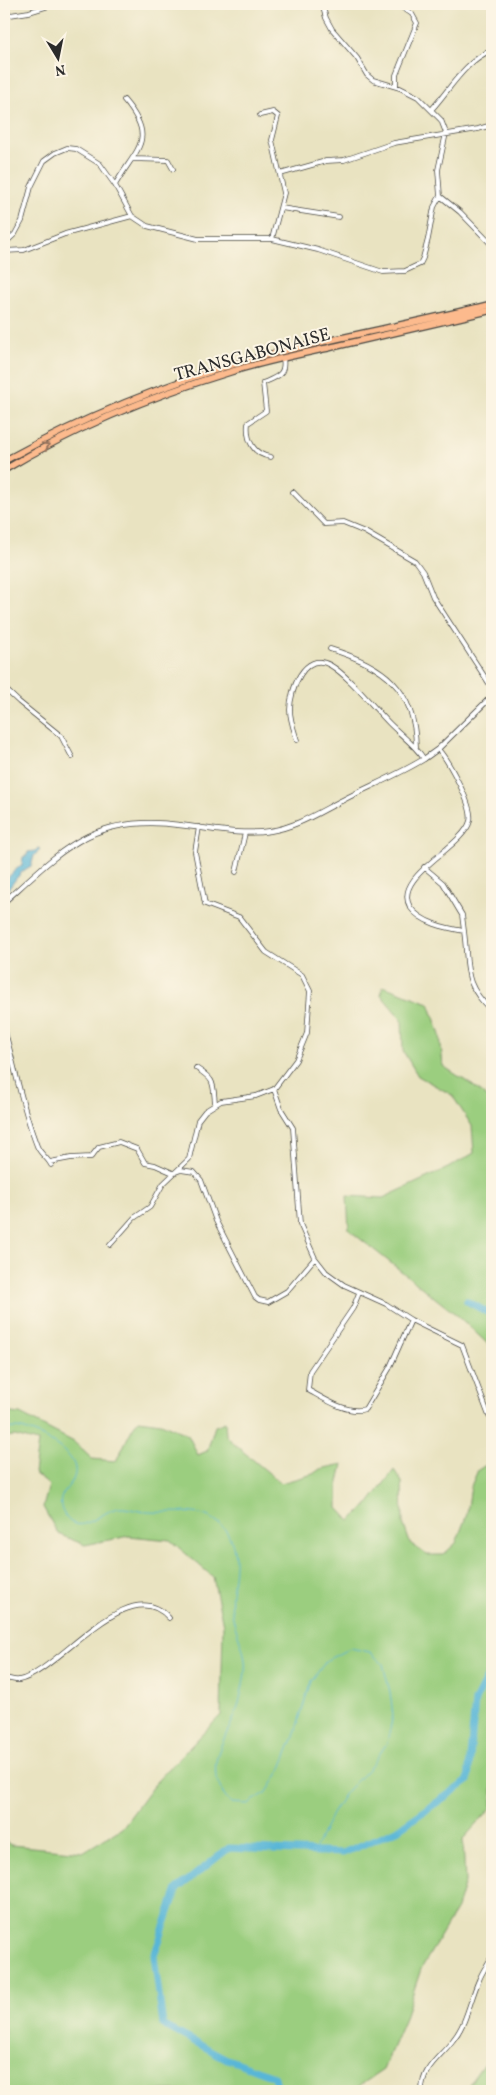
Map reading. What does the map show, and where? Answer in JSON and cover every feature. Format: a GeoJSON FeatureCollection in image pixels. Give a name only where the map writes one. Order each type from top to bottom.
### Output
{"type":"FeatureCollection","features":[{"type":"Feature","properties":{"kind":"highway","name":"TRANSGABONAISE"},"geometry":{"type":"LineString","coordinates":[[4,461],[83,421],[164,387],[198,376],[276,353],[492,304]]}},
{"type":"Feature","properties":{"kind":"highway","name":"TRANSGABONAISE"},"geometry":{"type":"LineString","coordinates":[[4,470],[61,439],[124,410],[219,375],[283,358],[492,310]]}},
{"type":"Feature","properties":{"kind":"street"},"geometry":{"type":"LineString","coordinates":[[4,17],[55,4]]}},
{"type":"Feature","properties":{"kind":"street"},"geometry":{"type":"LineString","coordinates":[[4,244],[15,234],[22,221],[36,174],[44,160],[67,148],[76,149],[100,164],[115,185],[132,216],[147,226],[198,238],[272,239],[318,250],[383,272],[405,271],[420,264],[434,207],[440,196],[438,170],[446,133],[441,120],[418,97],[396,87],[373,80],[367,75],[357,58],[332,29],[322,4]]}},
{"type":"Feature","properties":{"kind":"street"},"geometry":{"type":"LineString","coordinates":[[396,87],[396,75],[417,23],[412,14],[397,4]]}},
{"type":"Feature","properties":{"kind":"street"},"geometry":{"type":"LineString","coordinates":[[432,109],[465,69],[492,50]]}},
{"type":"Feature","properties":{"kind":"street"},"geometry":{"type":"LineString","coordinates":[[115,185],[133,159],[142,140],[142,128],[132,109],[124,100]]}},
{"type":"Feature","properties":{"kind":"street"},"geometry":{"type":"LineString","coordinates":[[260,115],[273,112],[278,116],[272,140],[284,193],[282,208],[272,239]]}},
{"type":"Feature","properties":{"kind":"street"},"geometry":{"type":"LineString","coordinates":[[280,174],[326,161],[344,160],[394,143],[478,129],[492,124]]}},
{"type":"Feature","properties":{"kind":"street"},"geometry":{"type":"LineString","coordinates":[[133,159],[168,160],[173,169]]}},
{"type":"Feature","properties":{"kind":"street"},"geometry":{"type":"LineString","coordinates":[[440,196],[460,212],[492,245]]}},
{"type":"Feature","properties":{"kind":"street"},"geometry":{"type":"LineString","coordinates":[[282,208],[339,217]]}},
{"type":"Feature","properties":{"kind":"street"},"geometry":{"type":"LineString","coordinates":[[4,251],[24,250],[65,234],[132,216]]}},
{"type":"Feature","properties":{"kind":"street"},"geometry":{"type":"LineString","coordinates":[[271,457],[262,456],[256,452],[252,446],[248,423],[266,411],[263,383],[282,372],[284,366],[283,358]]}},
{"type":"Feature","properties":{"kind":"street"},"geometry":{"type":"LineString","coordinates":[[293,492],[324,524],[343,523],[365,532],[415,561],[423,572],[433,596],[492,688]]}},
{"type":"Feature","properties":{"kind":"street"},"geometry":{"type":"LineString","coordinates":[[330,649],[377,669],[401,692],[415,726],[416,747]]}},
{"type":"Feature","properties":{"kind":"street"},"geometry":{"type":"LineString","coordinates":[[298,740],[290,710],[298,676],[305,667],[324,662],[341,674],[392,726],[416,747],[424,759]]}},
{"type":"Feature","properties":{"kind":"street"},"geometry":{"type":"LineString","coordinates":[[4,688],[61,736],[72,757]]}},
{"type":"Feature","properties":{"kind":"street"},"geometry":{"type":"LineString","coordinates":[[4,902],[76,841],[99,831],[140,823],[166,823],[245,833],[271,831],[305,820],[424,759],[438,749],[492,696]]}},
{"type":"Feature","properties":{"kind":"street"},"geometry":{"type":"LineString","coordinates":[[438,749],[463,793],[468,804],[470,818],[467,828],[461,837],[424,867],[410,888],[407,897],[413,911],[419,916],[446,928],[464,931]]}},
{"type":"Feature","properties":{"kind":"street"},"geometry":{"type":"LineString","coordinates":[[110,1245],[134,1218],[150,1208],[164,1184],[189,1159],[198,1120],[205,1111],[215,1104],[256,1096],[274,1089],[296,1060],[307,1033],[310,991],[302,975],[266,952],[239,918],[205,904],[195,852],[199,827]]}},
{"type":"Feature","properties":{"kind":"street"},"geometry":{"type":"LineString","coordinates":[[236,872],[245,833]]}},
{"type":"Feature","properties":{"kind":"street"},"geometry":{"type":"LineString","coordinates":[[424,867],[443,883],[462,916],[467,970],[471,984],[481,1000],[492,1011]]}},
{"type":"Feature","properties":{"kind":"street"},"geometry":{"type":"LineString","coordinates":[[4,1028],[22,1103],[28,1115],[37,1146],[51,1163],[72,1158],[91,1157],[99,1147],[119,1142],[137,1149],[145,1163],[173,1173],[181,1170],[190,1170],[197,1174],[202,1180],[216,1221],[241,1273],[255,1297],[259,1300],[268,1302],[287,1292],[315,1258]]}},
{"type":"Feature","properties":{"kind":"street"},"geometry":{"type":"LineString","coordinates":[[196,1068],[209,1076],[213,1081],[215,1104]]}},
{"type":"Feature","properties":{"kind":"street"},"geometry":{"type":"LineString","coordinates":[[274,1089],[281,1109],[293,1128],[300,1224],[315,1258],[326,1272],[337,1281],[359,1293],[386,1304],[411,1320],[462,1345],[492,1420]]}},
{"type":"Feature","properties":{"kind":"street"},"geometry":{"type":"LineString","coordinates":[[359,1293],[353,1308],[310,1371],[308,1390],[347,1409],[365,1409],[389,1369],[411,1320]]}},
{"type":"Feature","properties":{"kind":"street"},"geometry":{"type":"LineString","coordinates":[[4,1596],[6,1622],[4,1639]]}},
{"type":"Feature","properties":{"kind":"street"},"geometry":{"type":"LineString","coordinates":[[4,1676],[17,1681],[34,1674],[82,1636],[126,1608],[145,1606],[165,1614],[169,1618]]}},
{"type":"Feature","properties":{"kind":"street"},"geometry":{"type":"LineString","coordinates":[[422,2091],[422,2082],[429,2066],[453,2040],[462,2026],[479,1980],[492,1956]]}},
{"type":"Feature","properties":{"kind":"green space"},"geometry":{"type":"Polygon","coordinates":[[[383,986],[429,1003],[440,1035],[443,1066],[492,1101],[492,1348],[458,1316],[349,1230],[347,1196],[383,1198],[448,1168],[474,1153],[472,1126],[452,1095],[418,1076],[403,1051],[402,1020],[381,995],[383,986]]]}},
{"type":"Feature","properties":{"kind":"green space"},"geometry":{"type":"Polygon","coordinates":[[[4,1405],[11,1413],[20,1414],[74,1442],[92,1459],[116,1461],[138,1420],[161,1423],[188,1435],[198,1455],[207,1451],[215,1426],[225,1422],[226,1435],[234,1444],[281,1483],[313,1474],[320,1469],[343,1464],[338,1487],[338,1508],[350,1521],[367,1506],[394,1470],[402,1482],[403,1523],[410,1543],[427,1555],[443,1555],[456,1543],[467,1514],[471,1486],[478,1470],[492,1461],[492,1807],[463,1839],[465,1882],[457,1908],[421,1969],[403,2023],[383,2070],[356,2088],[331,2091],[4,2091],[4,1841],[11,1845],[83,1852],[122,1828],[156,1782],[221,1715],[223,1625],[213,1577],[170,1540],[129,1536],[85,1545],[58,1534],[43,1507],[49,1485],[34,1473],[38,1442],[15,1436],[4,1437],[4,1405]]]}},
{"type":"Feature","properties":{"kind":"green space"},"geometry":{"type":"Polygon","coordinates":[[[492,2052],[492,2091],[464,2091],[492,2052]]]}},
{"type":"Feature","properties":{"kind":"water"},"geometry":{"type":"Polygon","coordinates":[[[38,848],[40,849],[34,856],[31,866],[19,875],[4,893],[7,880],[22,865],[23,857],[28,852],[35,851],[38,848]]]}},
{"type":"Feature","properties":{"kind":"waterway"},"geometry":{"type":"LineString","coordinates":[[467,1301],[492,1315]]}},
{"type":"Feature","properties":{"kind":"waterway"},"geometry":{"type":"LineString","coordinates":[[4,1430],[15,1428],[31,1432],[50,1441],[67,1454],[75,1468],[75,1475],[62,1495],[61,1508],[71,1522],[84,1524],[118,1508],[144,1512],[196,1513],[216,1521],[231,1540],[235,1558],[232,1611],[245,1657],[245,1673],[238,1707],[222,1744],[216,1766],[216,1778],[221,1790],[231,1803],[248,1804],[267,1792],[279,1773],[293,1739],[311,1681],[327,1660],[350,1648],[370,1652],[383,1664],[393,1715],[387,1743],[372,1765],[345,1793],[332,1814],[314,1851]]}},
{"type":"Feature","properties":{"kind":"waterway"},"geometry":{"type":"LineString","coordinates":[[281,2091],[273,2076],[227,2059],[163,2025],[154,1956],[177,1889],[229,1848],[343,1853],[397,1830],[468,1781],[475,1701],[492,1668]]}}]}
